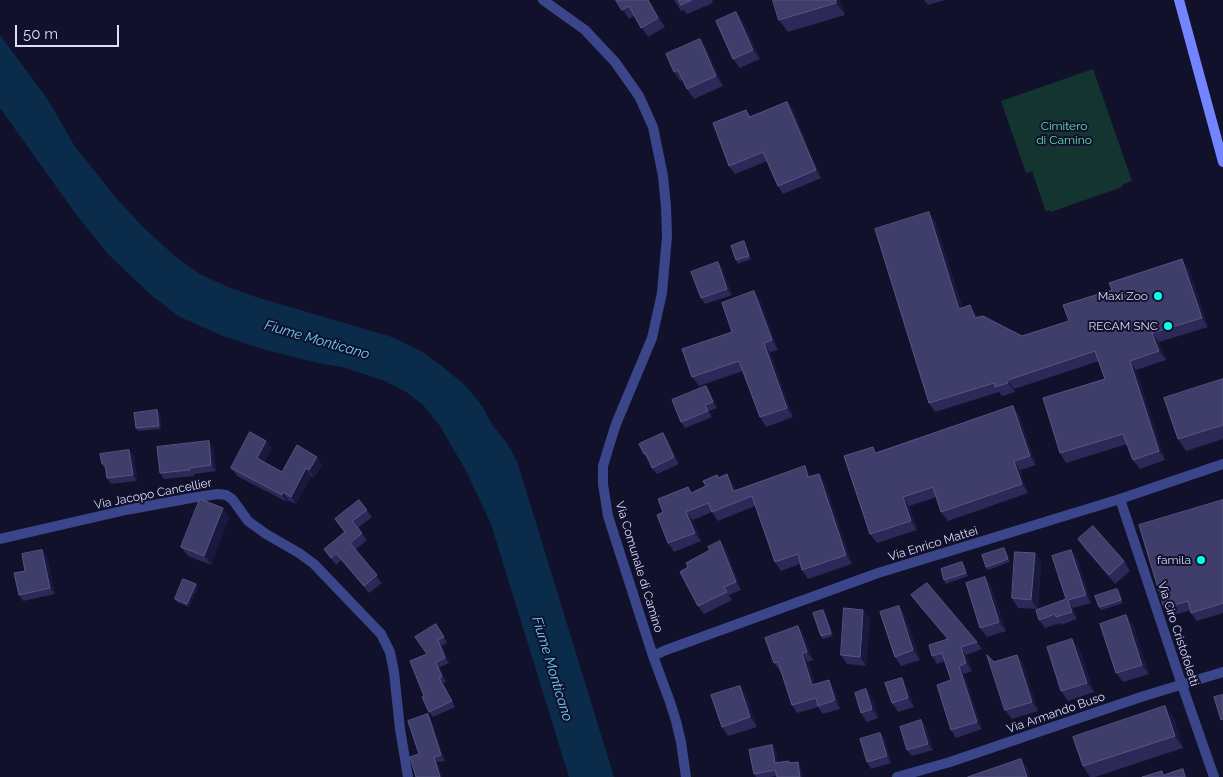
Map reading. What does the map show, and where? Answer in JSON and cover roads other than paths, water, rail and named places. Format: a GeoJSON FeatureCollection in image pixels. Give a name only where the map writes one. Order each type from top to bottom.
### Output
{"type":"FeatureCollection","features":[{"type":"Feature","properties":{"kind":"main road"},"geometry":{"type":"LineString","coordinates":[[1179,0],[1223,162]]}},
{"type":"Feature","properties":{"kind":"street","name":"Via Comunale di Camino"},"geometry":{"type":"LineString","coordinates":[[543,0],[585,30],[615,62],[639,96],[653,128],[662,176],[667,236],[662,293],[652,338],[616,424],[604,466],[603,484],[608,516],[676,721],[686,777]]}},
{"type":"Feature","properties":{"kind":"street","name":"Via Enrico Mattei"},"geometry":{"type":"LineString","coordinates":[[653,656],[878,573],[1120,499],[1223,464]]}},
{"type":"Feature","properties":{"kind":"street","name":"Via Jacopo Cancellier"},"geometry":{"type":"LineString","coordinates":[[0,539],[126,510],[191,498],[218,494],[226,495],[248,521],[314,564],[381,634],[390,652],[394,672],[400,729],[408,777]]}},
{"type":"Feature","properties":{"kind":"street","name":"Via Ciro Cristofoletti"},"geometry":{"type":"LineString","coordinates":[[1120,499],[1214,777]]}},
{"type":"Feature","properties":{"kind":"street","name":"Via Armando Buso"},"geometry":{"type":"LineString","coordinates":[[897,777],[950,762],[1144,696],[1223,672]]}},
{"type":"Feature","properties":{"kind":"water","name":"Fiume Monticano"},"geometry":{"type":"Polygon","coordinates":[[[0,35],[46,97],[74,145],[117,199],[145,229],[176,257],[201,275],[226,286],[256,297],[392,337],[421,351],[466,386],[482,406],[517,461],[614,777],[569,777],[491,524],[466,471],[440,426],[423,405],[406,392],[385,381],[342,367],[262,349],[223,336],[180,317],[152,296],[107,253],[75,213],[0,108],[0,35]]]}},
{"type":"Feature","properties":{"kind":"place","name":"Maxi Zoo"},"geometry":{"type":"Point","coordinates":[1158,296]}},
{"type":"Feature","properties":{"kind":"place","name":"RECAM SNC"},"geometry":{"type":"Point","coordinates":[1168,326]}},
{"type":"Feature","properties":{"kind":"place","name":"famila"},"geometry":{"type":"Point","coordinates":[1201,560]}},
{"type":"Feature","properties":{"kind":"park label","name":"Cimitero di Camino"},"geometry":{"type":"Point","coordinates":[1064,133]}}]}
